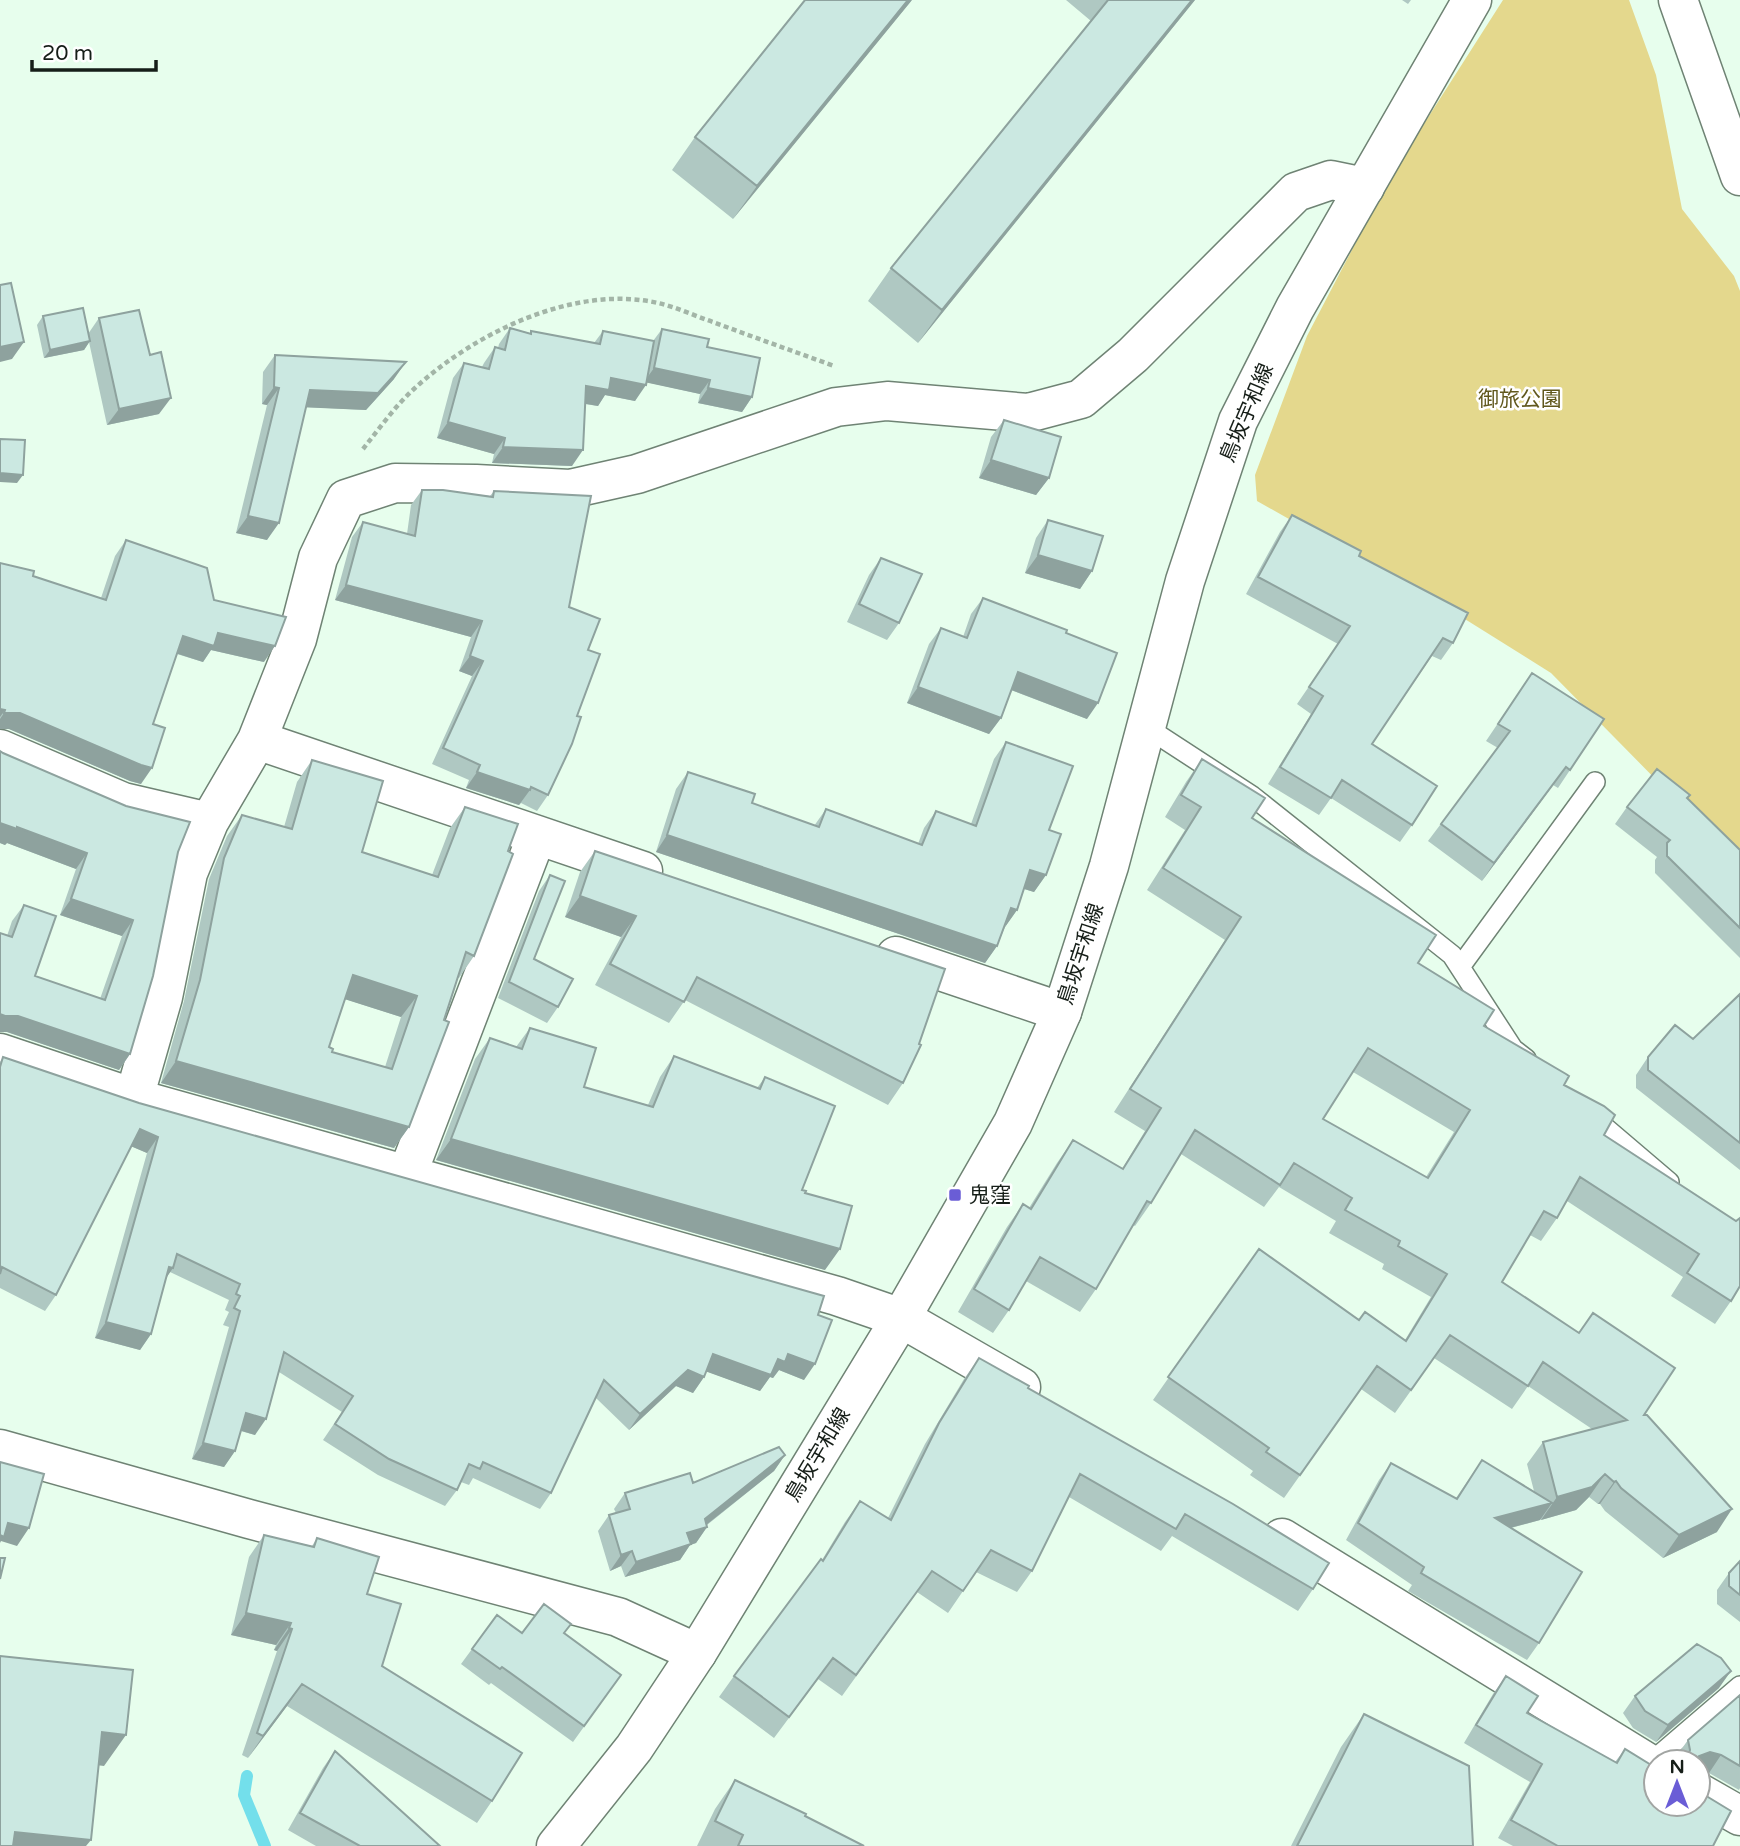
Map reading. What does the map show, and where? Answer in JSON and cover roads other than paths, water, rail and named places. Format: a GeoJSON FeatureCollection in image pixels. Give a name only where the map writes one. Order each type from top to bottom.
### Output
{"type":"FeatureCollection","features":[{"type":"Feature","properties":{"kind":"street","name":"鳥坂宇和線"},"geometry":{"type":"LineString","coordinates":[[556,1846],[634,1748],[697,1653],[901,1318],[1013,1123],[1062,1012],[1109,866],[1185,581],[1238,421],[1295,308],[1472,0]]}},
{"type":"Feature","properties":{"kind":"street"},"geometry":{"type":"LineString","coordinates":[[1678,0],[1740,176]]}},
{"type":"Feature","properties":{"kind":"street"},"geometry":{"type":"LineString","coordinates":[[134,1098],[163,997],[188,873],[209,821],[257,740],[298,639],[318,558],[346,499],[395,483],[570,489],[637,474],[836,407],[887,401],[1028,413],[1081,399],[1133,355],[1296,192],[1331,180],[1365,187]]}},
{"type":"Feature","properties":{"kind":"street"},"geometry":{"type":"LineString","coordinates":[[257,740],[682,884]]}},
{"type":"Feature","properties":{"kind":"street"},"geometry":{"type":"LineString","coordinates":[[0,749],[123,802],[209,821]]}},
{"type":"Feature","properties":{"kind":"street"},"geometry":{"type":"LineString","coordinates":[[407,1175],[537,835]]}},
{"type":"Feature","properties":{"kind":"street"},"geometry":{"type":"LineString","coordinates":[[866,946],[1062,1012]]}},
{"type":"Feature","properties":{"kind":"street"},"geometry":{"type":"LineString","coordinates":[[0,1053],[134,1098],[837,1296],[901,1318],[1056,1406]]}},
{"type":"Feature","properties":{"kind":"street"},"geometry":{"type":"LineString","coordinates":[[0,1449],[249,1519],[618,1617],[697,1653]]}},
{"type":"Feature","properties":{"kind":"street"},"geometry":{"type":"LineString","coordinates":[[1248,1517],[1642,1759]]}},
{"type":"Feature","properties":{"kind":"street"},"geometry":{"type":"LineString","coordinates":[[1712,1800],[1740,1816]]}},
{"type":"Feature","properties":{"kind":"lane"},"geometry":{"type":"LineString","coordinates":[[1146,727],[1252,796],[1452,955],[1513,1049],[1545,1076]]}},
{"type":"Feature","properties":{"kind":"lane"},"geometry":{"type":"LineString","coordinates":[[1460,967],[1595,782]]}},
{"type":"Feature","properties":{"kind":"lane"},"geometry":{"type":"LineString","coordinates":[[1576,1102],[1679,1191]]}},
{"type":"Feature","properties":{"kind":"lane"},"geometry":{"type":"LineString","coordinates":[[1673,1748],[1740,1686]]}},
{"type":"Feature","properties":{"kind":"waterway"},"geometry":{"type":"LineString","coordinates":[[247,1776],[244,1795],[265,1846]]}},
{"type":"Feature","properties":{"kind":"place","name":"鬼窪"},"geometry":{"type":"Point","coordinates":[955,1195]}},
{"type":"Feature","properties":{"kind":"park label","name":"御旅公園"},"geometry":{"type":"Point","coordinates":[1520,399]}}]}
